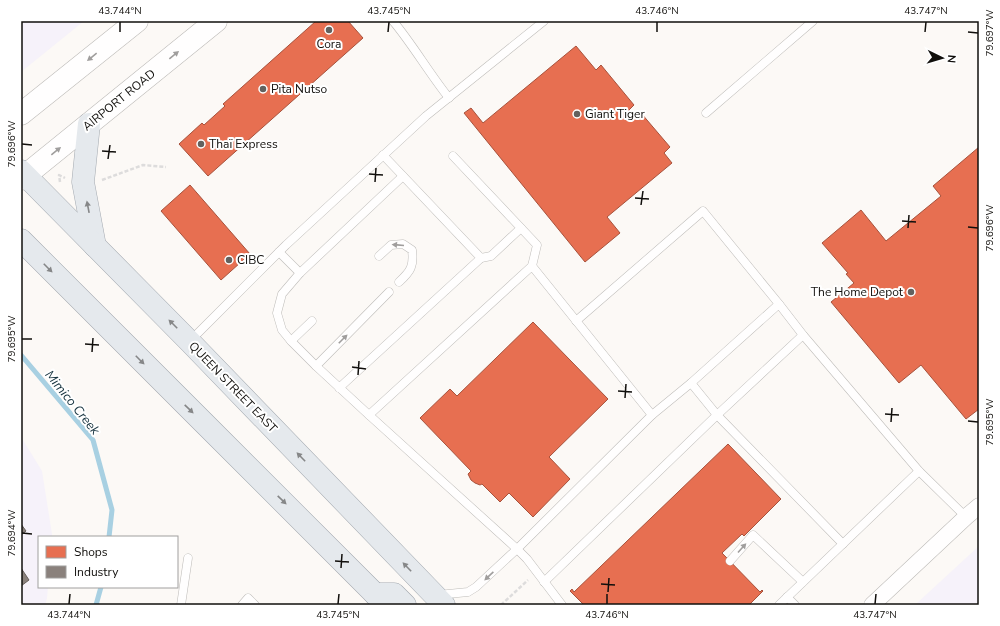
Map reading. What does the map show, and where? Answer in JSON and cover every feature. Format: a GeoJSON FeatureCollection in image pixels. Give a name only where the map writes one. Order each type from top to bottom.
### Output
{"type":"FeatureCollection","features":[{"type":"Feature","properties":{"kind":"main road"},"geometry":{"type":"LineString","coordinates":[[21,114],[137,21]]}},
{"type":"Feature","properties":{"kind":"main road","name":"AIRPORT ROAD"},"geometry":{"type":"LineString","coordinates":[[22,175],[89,124],[216,21]]}},
{"type":"Feature","properties":{"kind":"main road"},"geometry":{"type":"LineString","coordinates":[[89,124],[83,182],[95,246]]}},
{"type":"Feature","properties":{"kind":"main road","name":"QUEEN STREET EAST"},"geometry":{"type":"LineString","coordinates":[[22,175],[190,342],[439,600]]}},
{"type":"Feature","properties":{"kind":"main road"},"geometry":{"type":"LineString","coordinates":[[21,240],[161,382],[326,543],[379,601],[394,594],[405,605]]}},
{"type":"Feature","properties":{"kind":"street"},"geometry":{"type":"LineString","coordinates":[[872,605],[979,506]]}},
{"type":"Feature","properties":{"kind":"lane"},"geometry":{"type":"LineString","coordinates":[[392,21],[407,38],[429,72],[449,98]]}},
{"type":"Feature","properties":{"kind":"lane"},"geometry":{"type":"LineString","coordinates":[[190,342],[279,252],[426,116],[544,21]]}},
{"type":"Feature","properties":{"kind":"lane"},"geometry":{"type":"LineString","coordinates":[[706,113],[813,21]]}},
{"type":"Feature","properties":{"kind":"lane"},"geometry":{"type":"LineString","coordinates":[[384,155],[481,258]]}},
{"type":"Feature","properties":{"kind":"lane"},"geometry":{"type":"LineString","coordinates":[[369,414],[532,266],[538,245],[453,156]]}},
{"type":"Feature","properties":{"kind":"lane"},"geometry":{"type":"LineString","coordinates":[[403,176],[300,273],[282,294],[277,313],[282,330],[291,341],[339,388],[517,549],[527,559],[562,605]]}},
{"type":"Feature","properties":{"kind":"lane"},"geometry":{"type":"LineString","coordinates":[[576,321],[704,211],[803,335],[920,471],[966,517]]}},
{"type":"Feature","properties":{"kind":"lane"},"geometry":{"type":"LineString","coordinates":[[339,388],[481,258],[491,256],[521,228]]}},
{"type":"Feature","properties":{"kind":"lane"},"geometry":{"type":"LineString","coordinates":[[379,256],[392,245],[403,244],[412,250],[414,260],[409,272],[400,282]]}},
{"type":"Feature","properties":{"kind":"lane"},"geometry":{"type":"LineString","coordinates":[[279,252],[300,273]]}},
{"type":"Feature","properties":{"kind":"lane"},"geometry":{"type":"LineString","coordinates":[[532,266],[652,415]]}},
{"type":"Feature","properties":{"kind":"lane"},"geometry":{"type":"LineString","coordinates":[[316,366],[390,292]]}},
{"type":"Feature","properties":{"kind":"lane"},"geometry":{"type":"LineString","coordinates":[[439,600],[468,592],[476,587],[517,549],[652,415],[691,383],[779,304]]}},
{"type":"Feature","properties":{"kind":"lane"},"geometry":{"type":"LineString","coordinates":[[291,341],[312,321]]}},
{"type":"Feature","properties":{"kind":"lane"},"geometry":{"type":"LineString","coordinates":[[544,582],[717,415],[803,335]]}},
{"type":"Feature","properties":{"kind":"lane"},"geometry":{"type":"LineString","coordinates":[[691,383],[717,415],[843,544]]}},
{"type":"Feature","properties":{"kind":"lane"},"geometry":{"type":"LineString","coordinates":[[779,605],[920,471]]}},
{"type":"Feature","properties":{"kind":"lane"},"geometry":{"type":"LineString","coordinates":[[730,561],[753,535],[803,582]]}},
{"type":"Feature","properties":{"kind":"lane"},"geometry":{"type":"LineString","coordinates":[[181,605],[188,558]]}},
{"type":"Feature","properties":{"kind":"lane"},"geometry":{"type":"LineString","coordinates":[[242,605],[248,598],[255,605]]}},
{"type":"Feature","properties":{"kind":"lane"},"geometry":{"type":"LineString","coordinates":[[787,598],[794,605]]}},
{"type":"Feature","properties":{"kind":"path"},"geometry":{"type":"LineString","coordinates":[[96,182],[143,165],[166,167]]}},
{"type":"Feature","properties":{"kind":"path"},"geometry":{"type":"LineString","coordinates":[[501,605],[528,580]]}},
{"type":"Feature","properties":{"kind":"shaded area"},"geometry":{"type":"Polygon","coordinates":[[[21,21],[84,21],[21,72],[21,21]]]}},
{"type":"Feature","properties":{"kind":"shaded area"},"geometry":{"type":"Polygon","coordinates":[[[21,437],[42,471],[52,536],[38,536],[38,588],[48,588],[45,605],[21,605],[21,437]]]}},
{"type":"Feature","properties":{"kind":"shaded area"},"geometry":{"type":"Polygon","coordinates":[[[979,546],[979,605],[915,605],[979,546]]]}},
{"type":"Feature","properties":{"kind":"building: Shops"},"geometry":{"type":"Polygon","coordinates":[[[316,21],[348,21],[363,38],[208,176],[179,144],[202,123],[204,125],[225,106],[223,104],[316,21]]]}},
{"type":"Feature","properties":{"kind":"building: Shops"},"geometry":{"type":"Polygon","coordinates":[[[576,46],[596,70],[601,65],[634,105],[629,110],[635,118],[641,113],[670,147],[664,153],[672,163],[607,217],[620,233],[585,262],[464,113],[471,108],[483,123],[576,46]]]}},
{"type":"Feature","properties":{"kind":"building: Shops","name":"The Home Depot"},"geometry":{"type":"Polygon","coordinates":[[[979,147],[979,409],[966,419],[921,365],[899,383],[831,302],[854,283],[846,274],[848,273],[822,243],[861,210],[886,241],[941,196],[933,186],[979,147]]]}},
{"type":"Feature","properties":{"kind":"building: Shops"},"geometry":{"type":"Polygon","coordinates":[[[190,185],[250,254],[221,280],[161,211],[190,185]]]}},
{"type":"Feature","properties":{"kind":"building: Shops"},"geometry":{"type":"Polygon","coordinates":[[[533,322],[608,399],[549,457],[570,479],[533,517],[509,493],[500,502],[482,484],[480,485],[471,480],[468,474],[471,471],[420,418],[450,389],[457,396],[533,322]]]}},
{"type":"Feature","properties":{"kind":"building: Shops"},"geometry":{"type":"Polygon","coordinates":[[[728,444],[781,499],[744,536],[742,534],[722,553],[760,592],[762,590],[763,591],[749,605],[584,605],[570,591],[572,589],[574,592],[728,444]]]}},
{"type":"Feature","properties":{"kind":"building: Industry"},"geometry":{"type":"Polygon","coordinates":[[[21,524],[26,531],[21,535],[21,524]]]}},
{"type":"Feature","properties":{"kind":"building: Industry"},"geometry":{"type":"Polygon","coordinates":[[[21,568],[29,580],[21,586],[21,568]]]}},
{"type":"Feature","properties":{"kind":"waterway","name":"Mimico Creek"},"geometry":{"type":"LineString","coordinates":[[21,355],[93,440],[112,510],[109,536]]}},
{"type":"Feature","properties":{"kind":"waterway","name":"Mimico Creek"},"geometry":{"type":"LineString","coordinates":[[96,605],[101,588]]}},
{"type":"Feature","properties":{"kind":"place","name":"Cora"},"geometry":{"type":"Point","coordinates":[329,30]}},
{"type":"Feature","properties":{"kind":"place","name":"Pita Nutso"},"geometry":{"type":"Point","coordinates":[263,89]}},
{"type":"Feature","properties":{"kind":"place","name":"Giant Tiger"},"geometry":{"type":"Point","coordinates":[577,114]}},
{"type":"Feature","properties":{"kind":"place","name":"Thaï Express"},"geometry":{"type":"Point","coordinates":[201,144]}},
{"type":"Feature","properties":{"kind":"place","name":"CIBC"},"geometry":{"type":"Point","coordinates":[229,260]}},
{"type":"Feature","properties":{"kind":"place","name":"The Home Depot"},"geometry":{"type":"Point","coordinates":[911,292]}}]}
